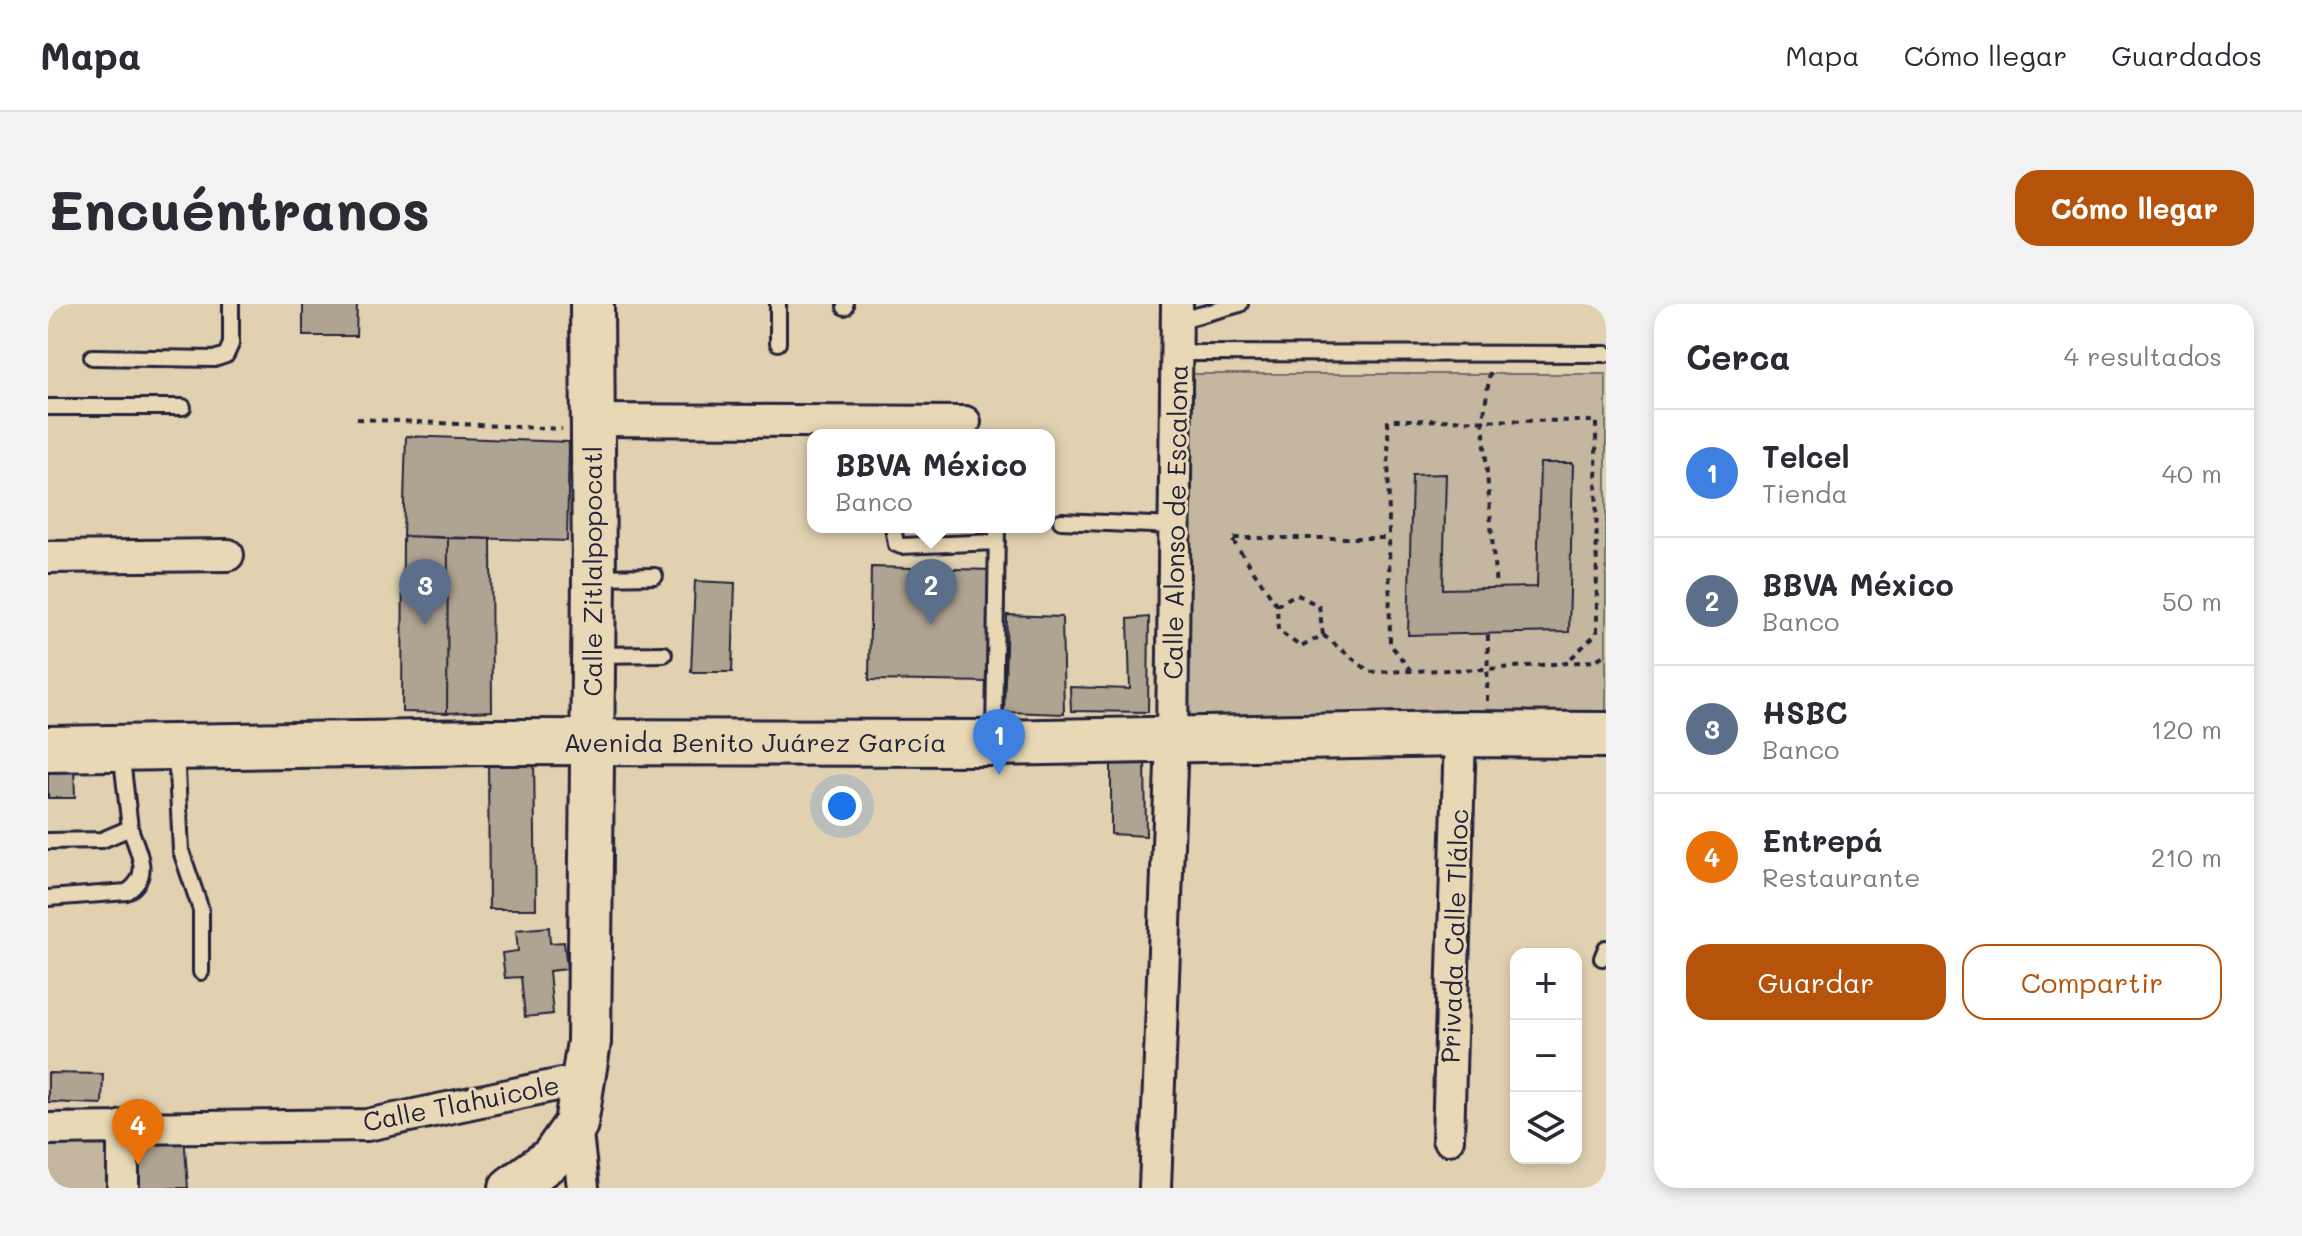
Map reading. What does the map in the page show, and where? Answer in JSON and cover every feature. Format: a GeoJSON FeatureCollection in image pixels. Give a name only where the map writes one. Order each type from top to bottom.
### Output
{"type":"FeatureCollection","features":[{"type":"Feature","properties":{"kind":"main road","name":"Avenida Benito Juárez García"},"geometry":{"type":"LineString","coordinates":[[48,749],[591,741],[994,743],[1473,734],[1606,735]]}},
{"type":"Feature","properties":{"kind":"street","name":"Calle Zitlalpopocatl"},"geometry":{"type":"LineString","coordinates":[[576,1124],[589,1042],[594,577],[592,304]]}},
{"type":"Feature","properties":{"kind":"street","name":"Calle Alonso de Escalona"},"geometry":{"type":"LineString","coordinates":[[1155,1188],[1172,740],[1177,313]]}},
{"type":"Feature","properties":{"kind":"street"},"geometry":{"type":"LineString","coordinates":[[592,425],[965,422]]}},
{"type":"Feature","properties":{"kind":"street"},"geometry":{"type":"LineString","coordinates":[[48,557],[228,555]]}},
{"type":"Feature","properties":{"kind":"street","name":"Privada Calle Tláloc"},"geometry":{"type":"LineString","coordinates":[[1448,1139],[1473,734]]}},
{"type":"Feature","properties":{"kind":"street","name":"Calle Tlahuicole"},"geometry":{"type":"LineString","coordinates":[[48,1129],[367,1125],[585,1079]]}},
{"type":"Feature","properties":{"kind":"street"},"geometry":{"type":"LineString","coordinates":[[511,1188],[552,1158],[576,1124]]}},
{"type":"Feature","properties":{"kind":"street"},"geometry":{"type":"LineString","coordinates":[[576,1124],[583,1188]]}},
{"type":"Feature","properties":{"kind":"street"},"geometry":{"type":"LineString","coordinates":[[123,1126],[123,1188]]}},
{"type":"Feature","properties":{"kind":"lane"},"geometry":{"type":"LineString","coordinates":[[92,357],[214,359],[226,355],[231,344],[231,304]]}},
{"type":"Feature","properties":{"kind":"lane"},"geometry":{"type":"LineString","coordinates":[[778,304],[778,343]]}},
{"type":"Feature","properties":{"kind":"lane"},"geometry":{"type":"LineString","coordinates":[[1177,313],[1240,304]]}},
{"type":"Feature","properties":{"kind":"lane"},"geometry":{"type":"LineString","coordinates":[[1177,353],[1606,354]]}},
{"type":"Feature","properties":{"kind":"lane"},"geometry":{"type":"LineString","coordinates":[[48,407],[183,407]]}},
{"type":"Feature","properties":{"kind":"lane"},"geometry":{"type":"LineString","coordinates":[[1061,521],[1175,526]]}},
{"type":"Feature","properties":{"kind":"lane"},"geometry":{"type":"LineString","coordinates":[[894,533],[896,544],[901,546],[997,535],[994,743]]}},
{"type":"Feature","properties":{"kind":"lane"},"geometry":{"type":"LineString","coordinates":[[594,577],[655,576]]}},
{"type":"Feature","properties":{"kind":"lane"},"geometry":{"type":"LineString","coordinates":[[592,655],[664,654]]}},
{"type":"Feature","properties":{"kind":"lane"},"geometry":{"type":"LineString","coordinates":[[176,746],[181,851],[201,910],[201,972]]}},
{"type":"Feature","properties":{"kind":"lane"},"geometry":{"type":"LineString","coordinates":[[48,898],[127,892],[142,877],[142,866],[130,828],[121,747]]}},
{"type":"Feature","properties":{"kind":"lane"},"geometry":{"type":"LineString","coordinates":[[48,841],[102,840],[130,828]]}},
{"type":"Feature","properties":{"kind":"path"},"geometry":{"type":"LineString","coordinates":[[1493,354],[1483,421],[1496,588]]}},
{"type":"Feature","properties":{"kind":"path"},"geometry":{"type":"LineString","coordinates":[[357,419],[592,425]]}},
{"type":"Feature","properties":{"kind":"path"},"geometry":{"type":"LineString","coordinates":[[1411,671],[1390,644],[1388,420],[1596,421],[1597,633],[1566,663]]}},
{"type":"Feature","properties":{"kind":"path"},"geometry":{"type":"LineString","coordinates":[[1323,635],[1301,647],[1278,630],[1277,605],[1231,538],[1389,538]]}},
{"type":"Feature","properties":{"kind":"path"},"geometry":{"type":"LineString","coordinates":[[1277,605],[1296,594],[1319,606],[1323,635],[1370,672],[1488,669],[1594,661],[1606,654]]}},
{"type":"Feature","properties":{"kind":"path"},"geometry":{"type":"LineString","coordinates":[[1473,734],[1488,669],[1488,633]]}},
{"type":"Feature","properties":{"kind":"shaded area"},"geometry":{"type":"Polygon","coordinates":[[[1183,374],[1606,374],[1606,717],[1185,717],[1183,374]]]}},
{"type":"Feature","properties":{"kind":"shaded area"},"geometry":{"type":"Polygon","coordinates":[[[70,1111],[74,1128],[123,1126],[123,1188],[48,1188],[48,1120],[70,1111]]]}},
{"type":"Feature","properties":{"kind":"building"},"geometry":{"type":"Polygon","coordinates":[[[303,304],[357,304],[356,336],[303,336],[303,304]]]}},
{"type":"Feature","properties":{"kind":"building"},"geometry":{"type":"Polygon","coordinates":[[[406,436],[569,442],[567,541],[403,536],[406,436]]]}},
{"type":"Feature","properties":{"kind":"building"},"geometry":{"type":"Polygon","coordinates":[[[1540,463],[1573,463],[1569,632],[1408,635],[1412,475],[1446,474],[1443,589],[1537,587],[1540,463]]]}},
{"type":"Feature","properties":{"kind":"building"},"geometry":{"type":"Polygon","coordinates":[[[403,536],[448,538],[447,713],[402,712],[403,536]]]}},
{"type":"Feature","properties":{"kind":"building"},"geometry":{"type":"Polygon","coordinates":[[[448,538],[491,539],[492,711],[447,713],[448,538]]]}},
{"type":"Feature","properties":{"kind":"building"},"geometry":{"type":"Polygon","coordinates":[[[871,567],[993,570],[991,682],[869,680],[871,567]]]}},
{"type":"Feature","properties":{"kind":"building"},"geometry":{"type":"Polygon","coordinates":[[[695,581],[735,583],[732,672],[691,672],[695,581]]]}},
{"type":"Feature","properties":{"kind":"building"},"geometry":{"type":"Polygon","coordinates":[[[1007,615],[1062,617],[1064,714],[1004,712],[1007,615]]]}},
{"type":"Feature","properties":{"kind":"building"},"geometry":{"type":"Polygon","coordinates":[[[1149,617],[1148,712],[1071,711],[1070,687],[1130,689],[1128,619],[1149,617]]]}},
{"type":"Feature","properties":{"kind":"building"},"geometry":{"type":"Polygon","coordinates":[[[1111,755],[1145,756],[1146,836],[1111,834],[1111,755]]]}},
{"type":"Feature","properties":{"kind":"building"},"geometry":{"type":"Polygon","coordinates":[[[488,757],[534,757],[536,909],[489,909],[488,757]]]}},
{"type":"Feature","properties":{"kind":"building"},"geometry":{"type":"Polygon","coordinates":[[[48,765],[74,765],[75,798],[48,798],[48,765]]]}},
{"type":"Feature","properties":{"kind":"building"},"geometry":{"type":"Polygon","coordinates":[[[549,927],[550,943],[564,942],[567,969],[549,971],[553,1014],[525,1017],[521,977],[505,978],[502,953],[518,951],[516,930],[549,927]]]}},
{"type":"Feature","properties":{"kind":"building"},"geometry":{"type":"Polygon","coordinates":[[[48,1073],[103,1074],[102,1104],[48,1102],[48,1073]]]}},
{"type":"Feature","properties":{"kind":"building"},"geometry":{"type":"Polygon","coordinates":[[[133,1134],[184,1134],[188,1188],[131,1188],[133,1134]]]}},
{"type":"Feature","properties":{"kind":"place","name":"HSBC"},"geometry":{"type":"Point","coordinates":[425,625]}},
{"type":"Feature","properties":{"kind":"place","name":"BBVA México"},"geometry":{"type":"Point","coordinates":[931,625]}},
{"type":"Feature","properties":{"kind":"place","name":"Telcel"},"geometry":{"type":"Point","coordinates":[999,775]}},
{"type":"Feature","properties":{"kind":"place","name":"Entrepá"},"geometry":{"type":"Point","coordinates":[138,1165]}}]}
